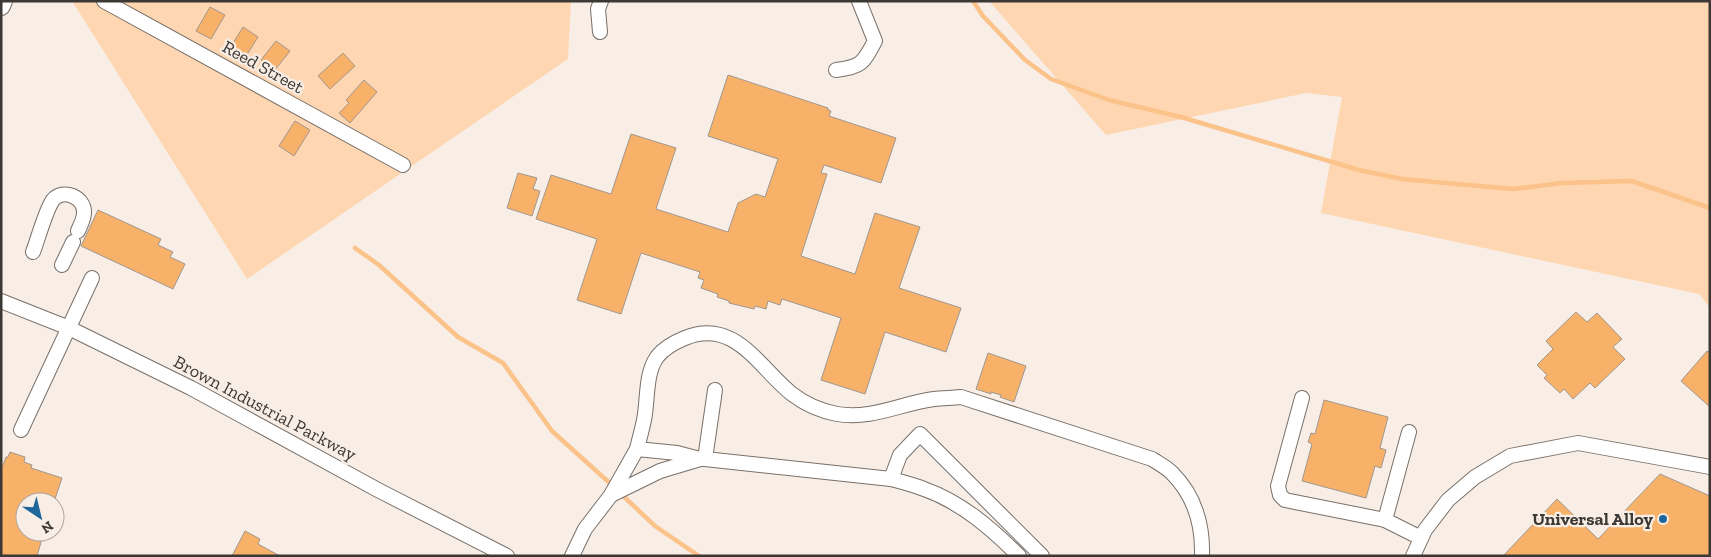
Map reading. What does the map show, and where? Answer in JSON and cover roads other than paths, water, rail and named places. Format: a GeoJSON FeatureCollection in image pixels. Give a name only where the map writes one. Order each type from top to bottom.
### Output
{"type":"FeatureCollection","features":[{"type":"Feature","properties":{"kind":"main road"},"geometry":{"type":"LineString","coordinates":[[1,6],[4,1]]}},
{"type":"Feature","properties":{"kind":"street","name":"Reed Street"},"geometry":{"type":"LineString","coordinates":[[104,1],[403,165]]}},
{"type":"Feature","properties":{"kind":"street"},"geometry":{"type":"LineString","coordinates":[[600,32],[598,9],[601,1]]}},
{"type":"Feature","properties":{"kind":"street"},"geometry":{"type":"LineString","coordinates":[[836,70],[853,68],[866,59],[875,41],[859,1]]}},
{"type":"Feature","properties":{"kind":"street"},"geometry":{"type":"LineString","coordinates":[[33,252],[51,203],[60,195],[66,194],[79,200],[83,206],[84,213],[62,265]]}},
{"type":"Feature","properties":{"kind":"street"},"geometry":{"type":"LineString","coordinates":[[21,430],[92,278]]}},
{"type":"Feature","properties":{"kind":"street","name":"Brown Industrial Parkway"},"geometry":{"type":"LineString","coordinates":[[1,300],[70,328],[191,388],[486,551],[507,556]]}},
{"type":"Feature","properties":{"kind":"street"},"geometry":{"type":"LineString","coordinates":[[572,556],[585,529],[612,495],[636,450],[645,419],[648,382],[657,358],[673,343],[695,334],[714,334],[735,340],[792,394],[814,407],[838,414],[871,414],[933,399],[961,397],[1152,459],[1171,472],[1190,496],[1198,515],[1203,545],[1202,556]]}},
{"type":"Feature","properties":{"kind":"street"},"geometry":{"type":"LineString","coordinates":[[703,459],[715,390]]}},
{"type":"Feature","properties":{"kind":"street"},"geometry":{"type":"LineString","coordinates":[[1302,398],[1278,486],[1280,495],[1285,500],[1385,520],[1421,538]]}},
{"type":"Feature","properties":{"kind":"street"},"geometry":{"type":"LineString","coordinates":[[1385,520],[1409,432]]}},
{"type":"Feature","properties":{"kind":"street"},"geometry":{"type":"LineString","coordinates":[[891,479],[900,455],[920,434],[1042,556]]}},
{"type":"Feature","properties":{"kind":"street"},"geometry":{"type":"LineString","coordinates":[[1413,556],[1425,530],[1448,500],[1474,477],[1510,456],[1578,443],[1710,467]]}},
{"type":"Feature","properties":{"kind":"street"},"geometry":{"type":"LineString","coordinates":[[636,450],[676,453],[703,459],[891,479],[924,488],[948,499],[978,518],[1019,556]]}},
{"type":"Feature","properties":{"kind":"street"},"geometry":{"type":"LineString","coordinates":[[612,495],[660,471],[703,459]]}},
{"type":"Feature","properties":{"kind":"waterway"},"geometry":{"type":"LineString","coordinates":[[973,1],[983,16],[1025,60],[1051,79],[1109,100],[1181,117],[1359,170],[1402,179],[1513,189],[1562,183],[1632,181],[1710,208]]}},
{"type":"Feature","properties":{"kind":"waterway"},"geometry":{"type":"LineString","coordinates":[[355,248],[379,265],[458,337],[503,363],[552,431],[613,486]]}},
{"type":"Feature","properties":{"kind":"waterway"},"geometry":{"type":"LineString","coordinates":[[620,493],[655,526],[699,556]]}},
{"type":"Feature","properties":{"kind":"place","name":"Universal Alloy"},"geometry":{"type":"Point","coordinates":[1663,519]}}]}
